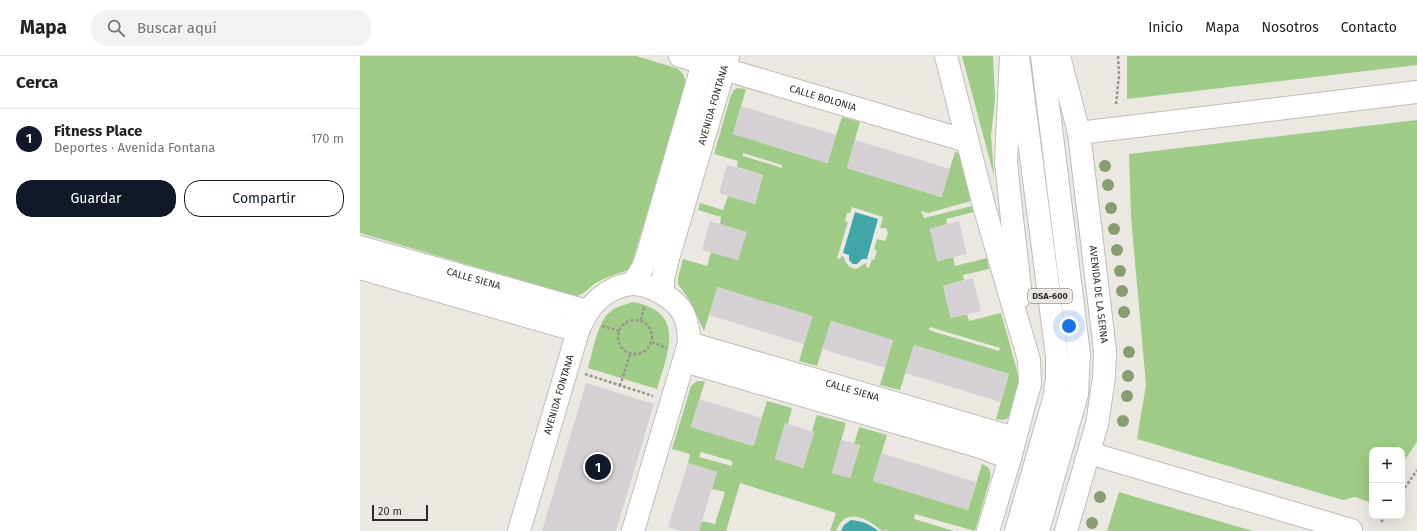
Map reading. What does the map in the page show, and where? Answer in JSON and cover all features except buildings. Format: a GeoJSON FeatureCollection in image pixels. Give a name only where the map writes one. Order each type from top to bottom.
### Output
{"type":"FeatureCollection","features":[{"type":"Feature","properties":{"kind":"street","name":"CALLE BOLONIA"},"geometry":{"type":"LineString","coordinates":[[680,56],[726,62],[967,141]]}},
{"type":"Feature","properties":{"kind":"street"},"geometry":{"type":"LineString","coordinates":[[946,56],[984,206],[1029,360]]}},
{"type":"Feature","properties":{"kind":"street"},"geometry":{"type":"LineString","coordinates":[[988,531],[1013,448],[1030,384],[1029,360],[1006,162],[1011,56]]}},
{"type":"Feature","properties":{"kind":"street","name":"DSA-600"},"geometry":{"type":"LineString","coordinates":[[1016,531],[1054,399],[1057,372],[1055,335],[1018,56]]}},
{"type":"Feature","properties":{"kind":"street","name":"DSA-600"},"geometry":{"type":"LineString","coordinates":[[1038,531],[1076,394],[1079,354],[1042,56]]}},
{"type":"Feature","properties":{"kind":"street","name":"AVENIDA DE LA SERNA"},"geometry":{"type":"LineString","coordinates":[[1059,56],[1079,133],[1105,351],[1104,378],[1097,424],[1066,531]]}},
{"type":"Feature","properties":{"kind":"street"},"geometry":{"type":"LineString","coordinates":[[634,531],[688,327],[682,312],[676,304],[663,293],[632,284],[642,269],[647,256],[704,60]]}},
{"type":"Feature","properties":{"kind":"street","name":"AVENIDA FONTANA"},"geometry":{"type":"LineString","coordinates":[[663,293],[662,278],[666,262],[726,62]]}},
{"type":"Feature","properties":{"kind":"street"},"geometry":{"type":"LineString","coordinates":[[1079,133],[1417,92]]}},
{"type":"Feature","properties":{"kind":"street","name":"CALLE SIENA"},"geometry":{"type":"LineString","coordinates":[[360,247],[587,322]]}},
{"type":"Feature","properties":{"kind":"street"},"geometry":{"type":"LineString","coordinates":[[360,268],[587,322]]}},
{"type":"Feature","properties":{"kind":"street","name":"AVENIDA FONTANA"},"geometry":{"type":"LineString","coordinates":[[519,531],[587,322],[600,297],[617,288],[632,284]]}},
{"type":"Feature","properties":{"kind":"street","name":"CALLE SIENA"},"geometry":{"type":"LineString","coordinates":[[682,352],[1013,448]]}},
{"type":"Feature","properties":{"kind":"street"},"geometry":{"type":"LineString","coordinates":[[1089,453],[1351,530]]}},
{"type":"Feature","properties":{"kind":"path"},"geometry":{"type":"LineString","coordinates":[[1116,104],[1119,75],[1118,56]]}},
{"type":"Feature","properties":{"kind":"path"},"geometry":{"type":"LineString","coordinates":[[641,320],[645,306]]}},
{"type":"Feature","properties":{"kind":"path"},"geometry":{"type":"LineString","coordinates":[[630,320],[641,320],[646,322],[652,331],[652,342],[646,351],[641,354],[630,354],[625,351],[619,342],[619,331],[621,327],[630,320]]}},
{"type":"Feature","properties":{"kind":"path"},"geometry":{"type":"LineString","coordinates":[[587,322],[619,331]]}},
{"type":"Feature","properties":{"kind":"path"},"geometry":{"type":"LineString","coordinates":[[652,342],[682,352]]}},
{"type":"Feature","properties":{"kind":"path"},"geometry":{"type":"LineString","coordinates":[[620,386],[630,354]]}},
{"type":"Feature","properties":{"kind":"path"},"geometry":{"type":"LineString","coordinates":[[582,374],[659,398]]}},
{"type":"Feature","properties":{"kind":"path"},"geometry":{"type":"LineString","coordinates":[[1405,488],[1417,470]]}},
{"type":"Feature","properties":{"kind":"green space"},"geometry":{"type":"Polygon","coordinates":[[[360,56],[636,56],[676,68],[682,73],[685,85],[633,260],[628,270],[598,282],[583,293],[575,296],[360,233],[360,56]]]}},
{"type":"Feature","properties":{"kind":"green space"},"geometry":{"type":"Polygon","coordinates":[[[962,56],[993,56],[995,99],[991,136],[994,176],[962,56]]]}},
{"type":"Feature","properties":{"kind":"green space"},"geometry":{"type":"Polygon","coordinates":[[[1127,56],[1417,56],[1417,65],[1127,99],[1127,56]]]}},
{"type":"Feature","properties":{"kind":"green space"},"geometry":{"type":"Polygon","coordinates":[[[737,88],[746,89],[733,134],[827,163],[842,117],[860,122],[847,168],[941,197],[955,152],[959,153],[971,201],[928,213],[921,211],[924,218],[972,206],[974,212],[946,219],[947,224],[930,229],[938,261],[953,257],[955,266],[987,258],[989,269],[963,275],[964,280],[943,286],[951,318],[967,314],[969,321],[1001,313],[1019,378],[1019,386],[1008,418],[1004,420],[996,419],[1009,374],[914,345],[900,390],[880,385],[893,340],[831,321],[817,366],[799,361],[812,317],[718,287],[704,331],[690,301],[678,284],[683,259],[707,266],[711,252],[738,260],[746,232],[720,224],[721,217],[698,210],[700,203],[723,210],[728,196],[755,204],[763,175],[737,167],[738,161],[714,154],[731,95],[737,88]],[[743,153],[743,156],[782,168],[782,165],[743,153]],[[852,207],[850,213],[847,213],[845,221],[848,222],[837,258],[840,259],[841,256],[844,257],[847,264],[855,269],[867,263],[866,267],[869,268],[877,251],[874,249],[877,239],[885,241],[888,233],[886,228],[880,228],[883,217],[852,207]],[[930,327],[929,330],[999,351],[1000,348],[930,327]]]}},
{"type":"Feature","properties":{"kind":"green space"},"geometry":{"type":"Polygon","coordinates":[[[1417,120],[1417,442],[1405,460],[1405,447],[1369,447],[1369,502],[1355,497],[1343,500],[1137,439],[1146,385],[1131,217],[1129,154],[1417,120]]]}},
{"type":"Feature","properties":{"kind":"green space"},"geometry":{"type":"Polygon","coordinates":[[[633,302],[650,307],[661,315],[667,324],[669,336],[668,348],[657,389],[588,368],[596,338],[606,317],[615,308],[633,302]]]}},
{"type":"Feature","properties":{"kind":"green space"},"geometry":{"type":"Polygon","coordinates":[[[697,381],[705,381],[691,427],[753,446],[767,401],[792,408],[788,424],[785,423],[775,459],[803,468],[814,432],[812,431],[817,415],[846,423],[832,473],[850,478],[860,446],[854,444],[859,427],[887,435],[873,481],[968,510],[982,464],[987,466],[990,479],[975,531],[915,514],[914,519],[954,531],[882,531],[864,519],[851,517],[840,523],[836,531],[830,531],[836,513],[740,483],[726,531],[699,531],[702,521],[715,524],[725,492],[712,489],[717,472],[688,463],[690,454],[672,449],[691,386],[697,381]],[[701,452],[699,457],[732,466],[732,461],[701,452]]]}},
{"type":"Feature","properties":{"kind":"green space"},"geometry":{"type":"Polygon","coordinates":[[[1119,492],[1132,496],[1253,531],[1107,531],[1119,492]]]}},
{"type":"Feature","properties":{"kind":"water"},"geometry":{"type":"Polygon","coordinates":[[[855,212],[878,219],[867,259],[862,259],[857,264],[853,264],[849,260],[849,255],[843,253],[855,212]]]}},
{"type":"Feature","properties":{"kind":"water"},"geometry":{"type":"Polygon","coordinates":[[[851,520],[866,523],[878,531],[841,531],[844,525],[851,520]]]}},
{"type":"Feature","properties":{"kind":"place","name":"Fitness Place"},"geometry":{"type":"Point","coordinates":[598,467]}}]}
